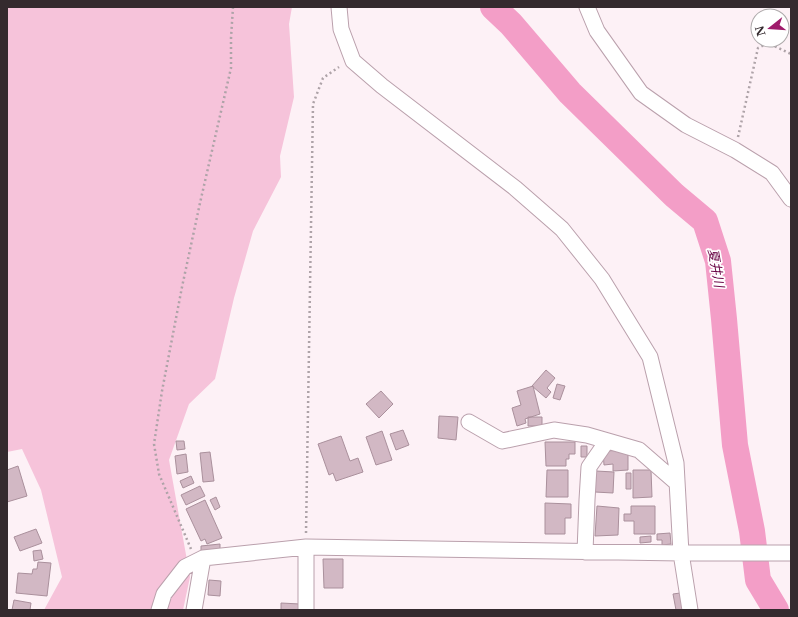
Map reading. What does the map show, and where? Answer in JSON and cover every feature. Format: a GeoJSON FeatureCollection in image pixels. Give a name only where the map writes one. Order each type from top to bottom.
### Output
{"type":"FeatureCollection","features":[{"type":"Feature","properties":{"kind":"street"},"geometry":{"type":"LineString","coordinates":[[339,7],[341,29],[353,61],[382,86],[515,188],[562,229],[602,279],[650,357],[676,463],[681,553],[690,610]]}},
{"type":"Feature","properties":{"kind":"street"},"geometry":{"type":"LineString","coordinates":[[587,7],[597,31],[641,93],[686,125],[735,150],[772,174],[791,199]]}},
{"type":"Feature","properties":{"kind":"street"},"geometry":{"type":"LineString","coordinates":[[470,422],[502,441],[554,430],[587,435],[639,450],[677,483]]}},
{"type":"Feature","properties":{"kind":"street"},"geometry":{"type":"LineString","coordinates":[[586,552],[589,467],[607,441]]}},
{"type":"Feature","properties":{"kind":"street"},"geometry":{"type":"LineString","coordinates":[[306,547],[306,610]]}},
{"type":"Feature","properties":{"kind":"street"},"geometry":{"type":"LineString","coordinates":[[159,610],[164,594],[185,567],[200,560],[306,547],[586,552],[791,553]]}},
{"type":"Feature","properties":{"kind":"street"},"geometry":{"type":"LineString","coordinates":[[194,610],[200,560]]}},
{"type":"Feature","properties":{"kind":"path"},"geometry":{"type":"LineString","coordinates":[[200,560],[159,474],[154,444],[162,391],[182,288],[231,68],[233,7]]}},
{"type":"Feature","properties":{"kind":"path"},"geometry":{"type":"LineString","coordinates":[[735,150],[758,48],[768,43],[791,54]]}},
{"type":"Feature","properties":{"kind":"path"},"geometry":{"type":"LineString","coordinates":[[306,547],[313,104],[322,78],[341,65],[353,61]]}},
{"type":"Feature","properties":{"kind":"shaded area"},"geometry":{"type":"Polygon","coordinates":[[[7,7],[292,7],[289,24],[294,97],[280,156],[281,177],[253,231],[234,298],[215,379],[189,404],[169,460],[190,577],[183,610],[44,610],[62,577],[41,490],[22,449],[7,452],[7,7]]]}},
{"type":"Feature","properties":{"kind":"building"},"geometry":{"type":"Polygon","coordinates":[[[546,370],[555,378],[547,388],[551,392],[546,398],[532,386],[546,370]]]}},
{"type":"Feature","properties":{"kind":"building"},"geometry":{"type":"Polygon","coordinates":[[[557,384],[565,386],[560,400],[553,398],[557,384]]]}},
{"type":"Feature","properties":{"kind":"building"},"geometry":{"type":"Polygon","coordinates":[[[533,386],[540,414],[525,419],[526,423],[517,426],[512,408],[521,405],[517,391],[533,386]]]}},
{"type":"Feature","properties":{"kind":"building"},"geometry":{"type":"Polygon","coordinates":[[[381,391],[393,404],[379,418],[366,404],[381,391]]]}},
{"type":"Feature","properties":{"kind":"building"},"geometry":{"type":"Polygon","coordinates":[[[439,416],[458,417],[456,440],[438,438],[439,416]]]}},
{"type":"Feature","properties":{"kind":"building"},"geometry":{"type":"Polygon","coordinates":[[[528,417],[542,417],[542,426],[528,426],[528,417]]]}},
{"type":"Feature","properties":{"kind":"building"},"geometry":{"type":"Polygon","coordinates":[[[403,430],[409,445],[396,450],[390,434],[403,430]]]}},
{"type":"Feature","properties":{"kind":"building"},"geometry":{"type":"Polygon","coordinates":[[[382,431],[392,460],[376,465],[366,437],[382,431]]]}},
{"type":"Feature","properties":{"kind":"building"},"geometry":{"type":"Polygon","coordinates":[[[341,436],[350,461],[358,458],[363,472],[336,481],[333,473],[329,475],[318,444],[341,436]]]}},
{"type":"Feature","properties":{"kind":"building"},"geometry":{"type":"Polygon","coordinates":[[[176,441],[184,441],[185,449],[177,450],[176,441]]]}},
{"type":"Feature","properties":{"kind":"building"},"geometry":{"type":"Polygon","coordinates":[[[545,442],[575,442],[575,454],[569,454],[569,459],[566,459],[566,466],[546,466],[545,442]]]}},
{"type":"Feature","properties":{"kind":"building"},"geometry":{"type":"Polygon","coordinates":[[[581,446],[587,446],[587,457],[581,457],[581,446]]]}},
{"type":"Feature","properties":{"kind":"building"},"geometry":{"type":"Polygon","coordinates":[[[628,450],[628,470],[613,471],[613,464],[604,465],[603,451],[628,450]]]}},
{"type":"Feature","properties":{"kind":"building"},"geometry":{"type":"Polygon","coordinates":[[[210,452],[214,481],[203,482],[200,453],[210,452]]]}},
{"type":"Feature","properties":{"kind":"building"},"geometry":{"type":"Polygon","coordinates":[[[186,454],[188,472],[177,474],[175,456],[186,454]]]}},
{"type":"Feature","properties":{"kind":"building"},"geometry":{"type":"Polygon","coordinates":[[[18,466],[27,496],[7,502],[7,470],[18,466]]]}},
{"type":"Feature","properties":{"kind":"building"},"geometry":{"type":"Polygon","coordinates":[[[547,470],[568,470],[568,497],[546,497],[547,470]]]}},
{"type":"Feature","properties":{"kind":"building"},"geometry":{"type":"Polygon","coordinates":[[[633,470],[651,470],[652,497],[633,498],[633,470]]]}},
{"type":"Feature","properties":{"kind":"building"},"geometry":{"type":"Polygon","coordinates":[[[596,471],[614,472],[613,493],[595,492],[596,471]]]}},
{"type":"Feature","properties":{"kind":"building"},"geometry":{"type":"Polygon","coordinates":[[[626,473],[631,473],[631,489],[626,489],[626,473]]]}},
{"type":"Feature","properties":{"kind":"building"},"geometry":{"type":"Polygon","coordinates":[[[191,476],[194,483],[183,488],[180,481],[191,476]]]}},
{"type":"Feature","properties":{"kind":"building"},"geometry":{"type":"Polygon","coordinates":[[[200,486],[205,496],[186,505],[181,495],[200,486]]]}},
{"type":"Feature","properties":{"kind":"building"},"geometry":{"type":"Polygon","coordinates":[[[216,497],[220,507],[215,510],[210,500],[216,497]]]}},
{"type":"Feature","properties":{"kind":"building"},"geometry":{"type":"Polygon","coordinates":[[[205,500],[222,538],[207,544],[205,539],[201,541],[186,509],[205,500]]]}},
{"type":"Feature","properties":{"kind":"building"},"geometry":{"type":"Polygon","coordinates":[[[545,503],[571,504],[571,518],[565,518],[565,534],[545,534],[545,503]]]}},
{"type":"Feature","properties":{"kind":"building"},"geometry":{"type":"Polygon","coordinates":[[[597,506],[619,508],[618,535],[595,536],[597,506]]]}},
{"type":"Feature","properties":{"kind":"building"},"geometry":{"type":"Polygon","coordinates":[[[631,506],[655,506],[655,534],[634,534],[634,521],[624,521],[624,514],[631,514],[631,506]]]}},
{"type":"Feature","properties":{"kind":"building"},"geometry":{"type":"Polygon","coordinates":[[[36,529],[42,543],[20,551],[14,537],[36,529]]]}},
{"type":"Feature","properties":{"kind":"building"},"geometry":{"type":"Polygon","coordinates":[[[670,533],[671,544],[662,545],[662,540],[657,540],[657,534],[670,533]]]}},
{"type":"Feature","properties":{"kind":"building"},"geometry":{"type":"Polygon","coordinates":[[[651,536],[651,542],[640,543],[640,537],[651,536]]]}},
{"type":"Feature","properties":{"kind":"building"},"geometry":{"type":"Polygon","coordinates":[[[220,544],[220,551],[201,552],[201,546],[220,544]]]}},
{"type":"Feature","properties":{"kind":"building"},"geometry":{"type":"Polygon","coordinates":[[[41,550],[43,559],[34,561],[33,551],[41,550]]]}},
{"type":"Feature","properties":{"kind":"building"},"geometry":{"type":"Polygon","coordinates":[[[323,559],[343,559],[343,588],[324,588],[323,559]]]}},
{"type":"Feature","properties":{"kind":"building"},"geometry":{"type":"Polygon","coordinates":[[[38,562],[51,563],[47,596],[16,593],[18,573],[32,574],[33,569],[37,569],[38,562]]]}},
{"type":"Feature","properties":{"kind":"building"},"geometry":{"type":"Polygon","coordinates":[[[209,580],[221,581],[220,596],[208,595],[209,580]]]}},
{"type":"Feature","properties":{"kind":"building"},"geometry":{"type":"Polygon","coordinates":[[[680,593],[683,610],[676,610],[673,594],[680,593]]]}},
{"type":"Feature","properties":{"kind":"building"},"geometry":{"type":"Polygon","coordinates":[[[14,600],[31,603],[30,610],[12,610],[14,600]]]}},
{"type":"Feature","properties":{"kind":"building"},"geometry":{"type":"Polygon","coordinates":[[[281,603],[300,604],[299,610],[281,610],[281,603]]]}},
{"type":"Feature","properties":{"kind":"waterway","name":"夏井川"},"geometry":{"type":"LineString","coordinates":[[493,7],[511,24],[570,93],[674,195],[705,221],[718,261],[735,445],[752,531],[758,580],[776,610]]}}]}
